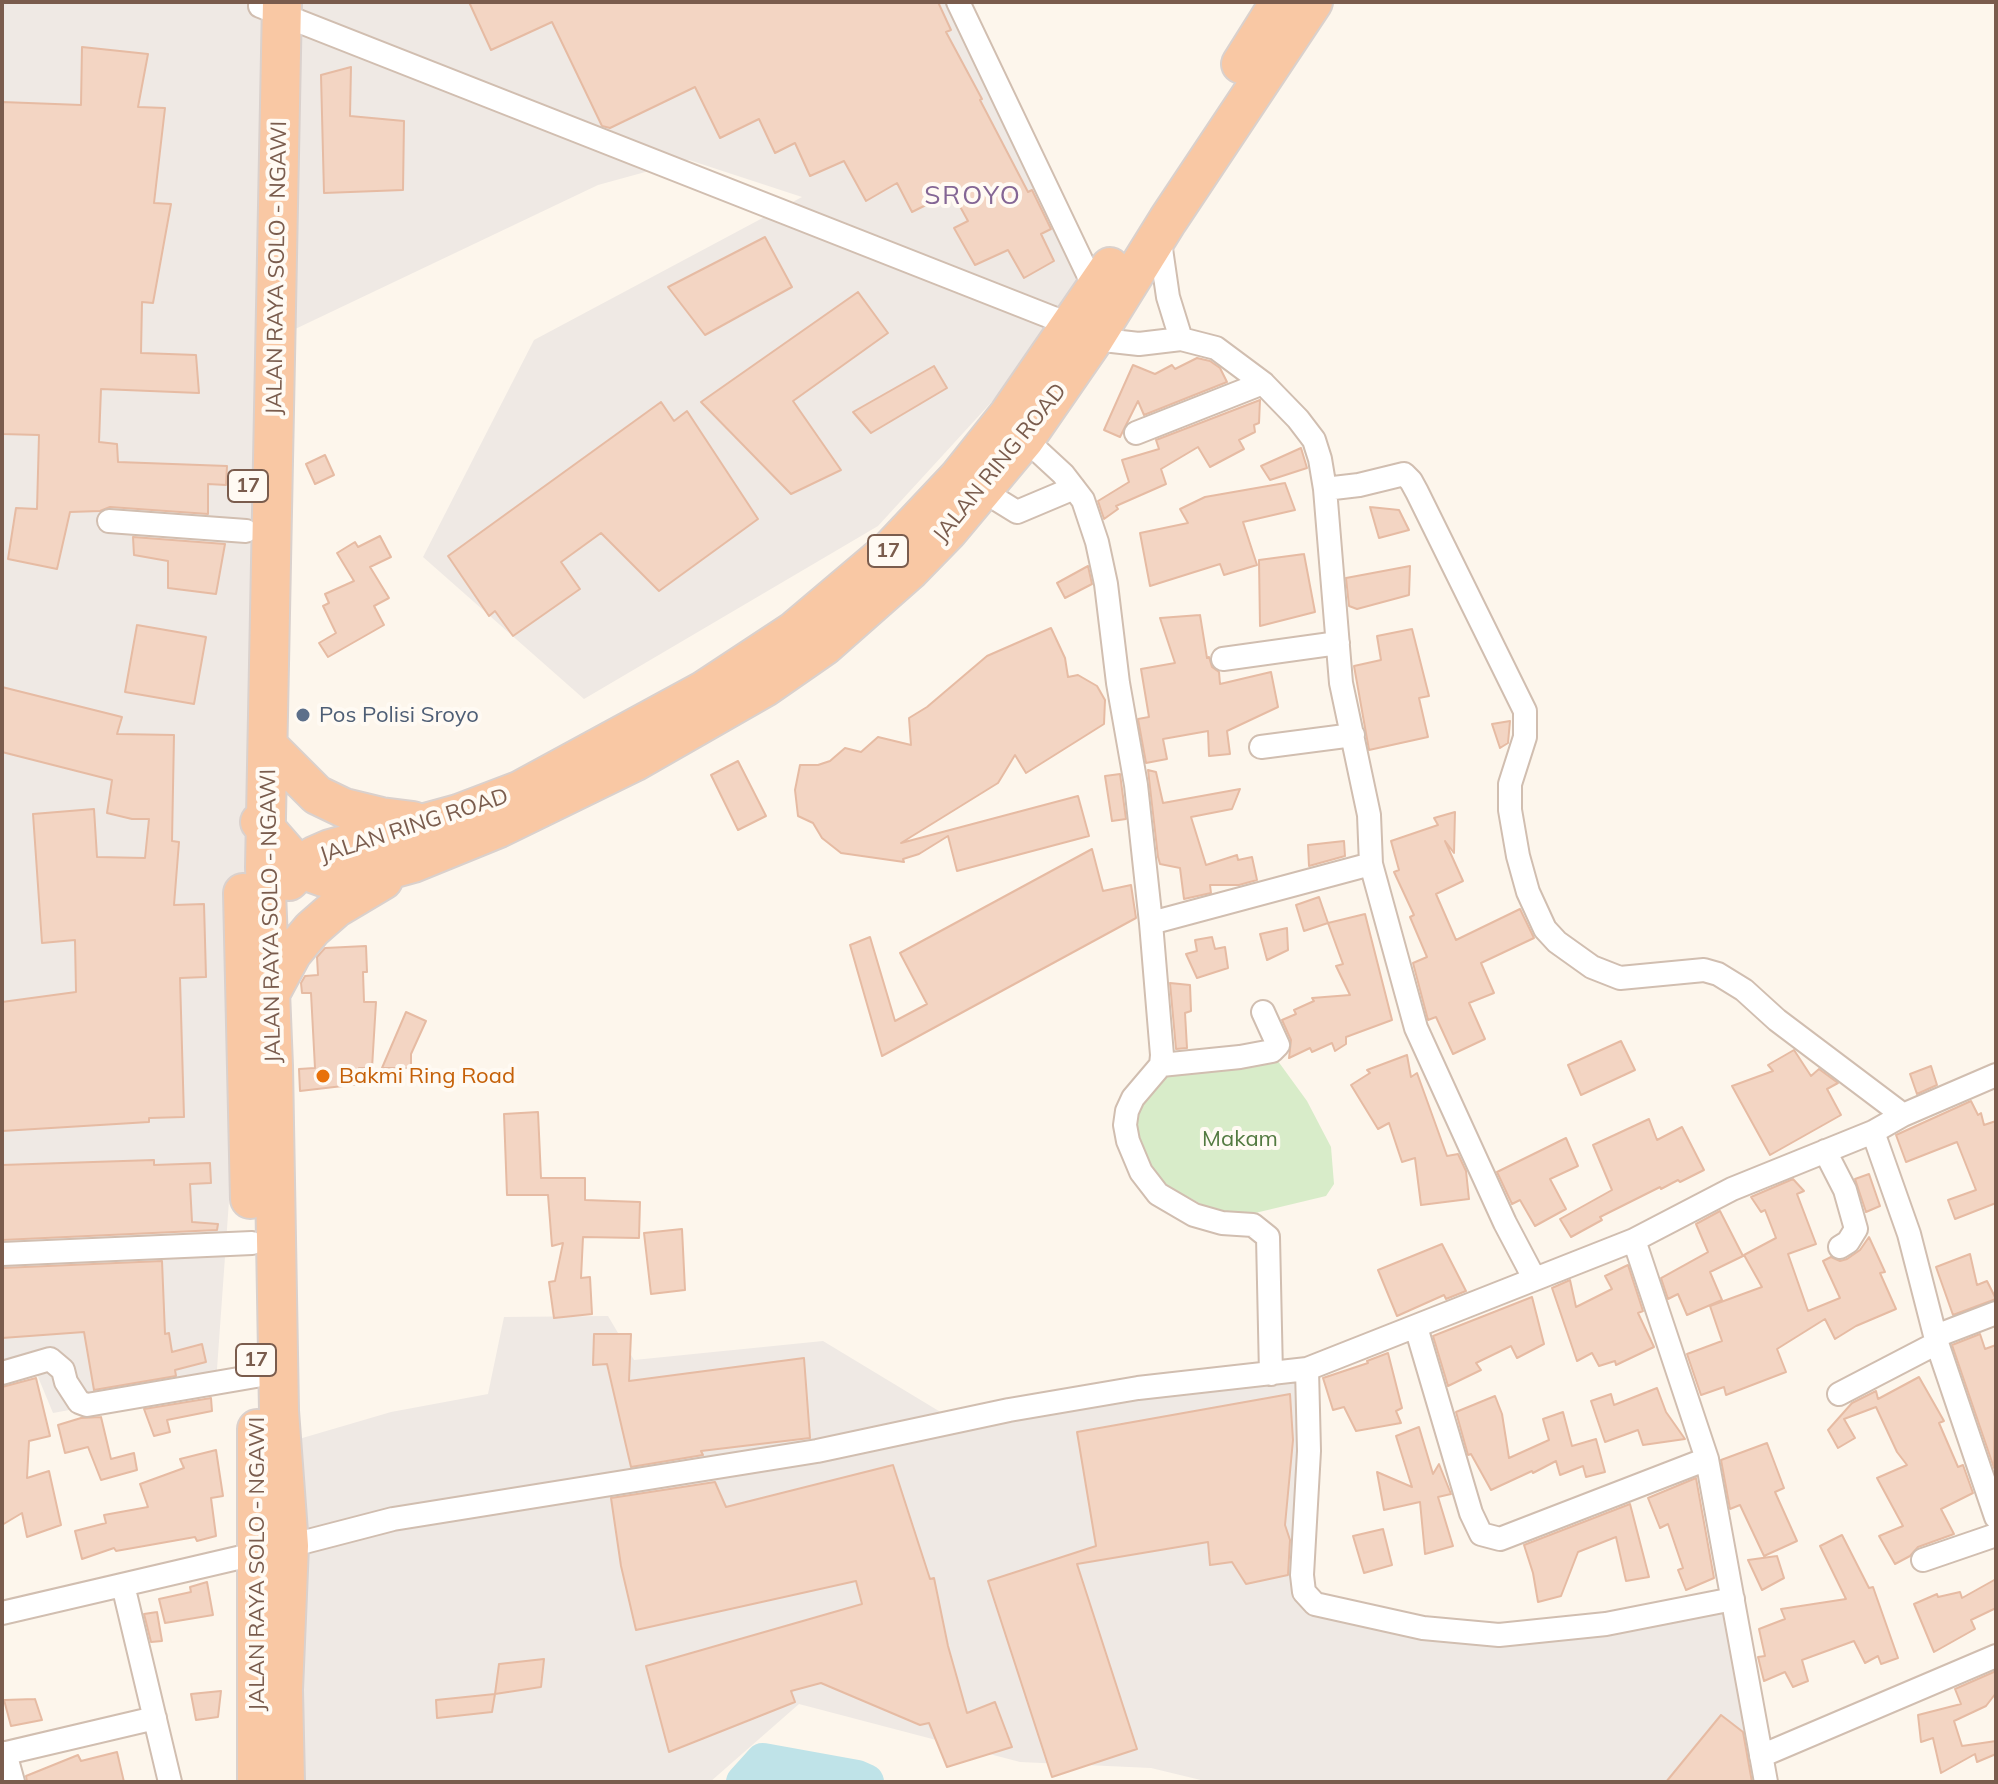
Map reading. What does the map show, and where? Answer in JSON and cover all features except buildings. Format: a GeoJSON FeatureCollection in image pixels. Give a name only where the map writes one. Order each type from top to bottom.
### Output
{"type":"FeatureCollection","features":[{"type":"Feature","properties":{"kind":"highway","name":"JALAN RING ROAD"},"geometry":{"type":"LineString","coordinates":[[1280,2],[1245,81],[1159,235],[1082,332],[949,488],[869,569],[794,631],[703,691],[559,771],[489,804],[330,849],[314,856],[301,869],[323,877],[347,879],[413,863],[499,828],[700,727],[824,646],[863,613],[909,571],[983,491],[1025,439],[1082,332],[1095,289],[1187,144],[1245,81],[1313,2]]}},
{"type":"Feature","properties":{"kind":"highway","name":"JALAN RAYA SOLO - NGAWI"},"geometry":{"type":"LineString","coordinates":[[271,6],[256,264],[246,531],[242,939],[256,1376],[273,1549],[283,1690],[285,1782]]}},
{"type":"Feature","properties":{"kind":"highway","name":"JALAN RAYA SOLO - NGAWI"},"geometry":{"type":"LineString","coordinates":[[257,1782],[279,1411],[265,831],[271,6]]}},
{"type":"Feature","properties":{"kind":"highway","name":"17"},"geometry":{"type":"LineString","coordinates":[[268,746],[317,795],[344,808],[425,823]]}},
{"type":"Feature","properties":{"kind":"highway"},"geometry":{"type":"LineString","coordinates":[[243,799],[265,831],[301,869]]}},
{"type":"Feature","properties":{"kind":"highway","name":"17"},"geometry":{"type":"LineString","coordinates":[[271,992],[292,953],[312,929],[356,895],[413,863]]}},
{"type":"Feature","properties":{"kind":"highway","name":"17"},"geometry":{"type":"LineString","coordinates":[[242,939],[267,904],[301,869]]}},
{"type":"Feature","properties":{"kind":"street"},"geometry":{"type":"LineString","coordinates":[[958,2],[1095,289]]}},
{"type":"Feature","properties":{"kind":"street"},"geometry":{"type":"LineString","coordinates":[[271,6],[1082,332],[1139,344],[1181,339],[1216,348],[1263,383],[1314,440],[1320,459],[1341,683],[1369,815],[1371,864],[1416,1028],[1505,1223],[1534,1278]]}},
{"type":"Feature","properties":{"kind":"street"},"geometry":{"type":"LineString","coordinates":[[1159,235],[1168,297],[1181,339]]}},
{"type":"Feature","properties":{"kind":"street"},"geometry":{"type":"LineString","coordinates":[[1136,433],[1263,383]]}},
{"type":"Feature","properties":{"kind":"street"},"geometry":{"type":"LineString","coordinates":[[1025,439],[1053,464],[1083,500],[1104,568],[1118,683],[1136,785],[1162,1055],[1161,1065],[1133,1098],[1125,1125],[1135,1158],[1149,1184],[1175,1205],[1210,1220],[1253,1225],[1268,1237],[1271,1374]]}},
{"type":"Feature","properties":{"kind":"street"},"geometry":{"type":"LineString","coordinates":[[1325,489],[1359,485],[1404,474],[1417,492],[1525,711],[1525,737],[1510,784],[1510,810],[1528,892],[1545,929],[1557,942],[1592,967],[1620,978],[1704,970],[1718,974],[1744,990],[1777,1020],[1903,1115]]}},
{"type":"Feature","properties":{"kind":"street"},"geometry":{"type":"LineString","coordinates":[[983,491],[1017,512],[1074,488]]}},
{"type":"Feature","properties":{"kind":"street"},"geometry":{"type":"LineString","coordinates":[[109,521],[246,531]]}},
{"type":"Feature","properties":{"kind":"street"},"geometry":{"type":"LineString","coordinates":[[1223,659],[1338,643]]}},
{"type":"Feature","properties":{"kind":"street"},"geometry":{"type":"LineString","coordinates":[[1261,747],[1353,735]]}},
{"type":"Feature","properties":{"kind":"street"},"geometry":{"type":"LineString","coordinates":[[1151,923],[1371,864]]}},
{"type":"Feature","properties":{"kind":"street"},"geometry":{"type":"LineString","coordinates":[[1161,1065],[1272,1051],[1278,1045],[1277,1040],[1263,1012]]}},
{"type":"Feature","properties":{"kind":"street"},"geometry":{"type":"LineString","coordinates":[[2,1613],[393,1519],[817,1451],[1009,1410],[1138,1388],[1307,1369],[1634,1240],[1732,1189],[1873,1132],[1903,1115],[1996,1075]]}},
{"type":"Feature","properties":{"kind":"street"},"geometry":{"type":"LineString","coordinates":[[1873,1132],[1909,1234],[1936,1339],[1996,1517]]}},
{"type":"Feature","properties":{"kind":"street"},"geometry":{"type":"LineString","coordinates":[[1825,1151],[1845,1190],[1856,1229],[1848,1242],[1840,1247]]}},
{"type":"Feature","properties":{"kind":"street"},"geometry":{"type":"LineString","coordinates":[[1634,1240],[1707,1459],[1766,1782]]}},
{"type":"Feature","properties":{"kind":"street"},"geometry":{"type":"LineString","coordinates":[[2,1254],[252,1243]]}},
{"type":"Feature","properties":{"kind":"street"},"geometry":{"type":"LineString","coordinates":[[1839,1394],[1936,1339],[1996,1313]]}},
{"type":"Feature","properties":{"kind":"street"},"geometry":{"type":"LineString","coordinates":[[1416,1327],[1471,1513],[1481,1534],[1500,1539],[1707,1459]]}},
{"type":"Feature","properties":{"kind":"street"},"geometry":{"type":"LineString","coordinates":[[2,1373],[50,1359],[63,1370],[66,1382],[79,1402],[87,1405],[256,1376]]}},
{"type":"Feature","properties":{"kind":"street"},"geometry":{"type":"LineString","coordinates":[[1307,1369],[1309,1451],[1302,1575],[1304,1592],[1315,1604],[1423,1628],[1499,1635],[1606,1624],[1733,1599]]}},
{"type":"Feature","properties":{"kind":"street"},"geometry":{"type":"LineString","coordinates":[[1923,1560],[1996,1535]]}},
{"type":"Feature","properties":{"kind":"street"},"geometry":{"type":"LineString","coordinates":[[123,1585],[170,1782]]}},
{"type":"Feature","properties":{"kind":"street"},"geometry":{"type":"LineString","coordinates":[[1761,1756],[1996,1656]]}},
{"type":"Feature","properties":{"kind":"street"},"geometry":{"type":"LineString","coordinates":[[13,1782],[4,1754],[155,1718]]}},
{"type":"Feature","properties":{"kind":"shaded area"},"geometry":{"type":"Polygon","coordinates":[[[2,2],[963,2],[1095,289],[878,526],[584,699],[423,557],[534,340],[802,197],[689,160],[598,185],[291,331],[216,1383],[53,1413],[31,1360],[2,1368],[2,2]]]}},
{"type":"Feature","properties":{"kind":"shaded area"},"geometry":{"type":"Polygon","coordinates":[[[608,1316],[634,1360],[823,1341],[957,1422],[1307,1369],[1305,1592],[1499,1635],[1733,1599],[1768,1782],[1209,1782],[1151,1768],[1020,1762],[799,1704],[710,1782],[304,1782],[282,1444],[391,1412],[488,1394],[504,1317],[608,1316]]]}},
{"type":"Feature","properties":{"kind":"green space","name":"Makam"},"geometry":{"type":"Polygon","coordinates":[[[1275,1057],[1307,1101],[1331,1147],[1334,1184],[1326,1196],[1251,1214],[1223,1216],[1157,1180],[1135,1139],[1137,1103],[1164,1072],[1275,1057]]]}},
{"type":"Feature","properties":{"kind":"waterway"},"geometry":{"type":"LineString","coordinates":[[744,1782],[763,1761],[866,1782]]}},
{"type":"Feature","properties":{"kind":"place","name":"Pos Polisi Sroyo"},"geometry":{"type":"Point","coordinates":[303,715]}},
{"type":"Feature","properties":{"kind":"place","name":"Bakmi Ring Road"},"geometry":{"type":"Point","coordinates":[323,1076]}},
{"type":"Feature","properties":{"kind":"district","name":"SROYO"},"geometry":{"type":"Point","coordinates":[973,196]}}]}
